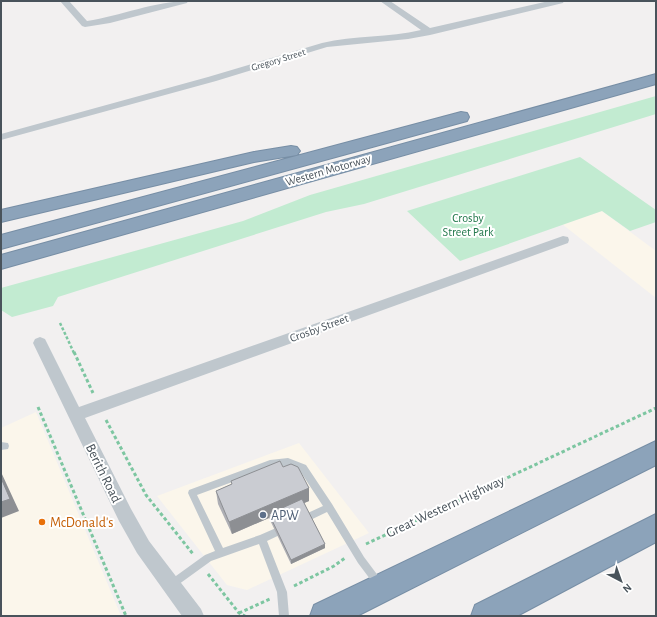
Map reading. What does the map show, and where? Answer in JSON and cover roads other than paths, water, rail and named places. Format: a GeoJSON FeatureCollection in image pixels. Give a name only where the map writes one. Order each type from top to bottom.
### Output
{"type":"FeatureCollection","features":[{"type":"Feature","properties":{"kind":"highway","name":"Western Motorway"},"geometry":{"type":"LineString","coordinates":[[1,242],[656,64]]}},
{"type":"Feature","properties":{"kind":"highway","name":"Western Motorway"},"geometry":{"type":"LineString","coordinates":[[1,262],[656,79]]}},
{"type":"Feature","properties":{"kind":"highway"},"geometry":{"type":"LineString","coordinates":[[1,216],[254,157],[384,138]]}},
{"type":"Feature","properties":{"kind":"highway"},"geometry":{"type":"LineString","coordinates":[[325,616],[656,452]]}},
{"type":"Feature","properties":{"kind":"highway"},"geometry":{"type":"LineString","coordinates":[[486,616],[656,527]]}},
{"type":"Feature","properties":{"kind":"street"},"geometry":{"type":"LineString","coordinates":[[64,1],[85,24],[110,20],[184,1]]}},
{"type":"Feature","properties":{"kind":"street"},"geometry":{"type":"LineString","coordinates":[[384,1],[430,32]]}},
{"type":"Feature","properties":{"kind":"street","name":"Gregory Street"},"geometry":{"type":"LineString","coordinates":[[1,137],[212,79],[326,45],[341,42],[408,36],[430,32],[544,3],[560,1]]}},
{"type":"Feature","properties":{"kind":"street","name":"Crosby Street"},"geometry":{"type":"LineString","coordinates":[[75,415],[564,240]]}},
{"type":"Feature","properties":{"kind":"street","name":"Berith Road"},"geometry":{"type":"LineString","coordinates":[[40,343],[124,515],[143,547],[194,616]]}},
{"type":"Feature","properties":{"kind":"lane"},"geometry":{"type":"LineString","coordinates":[[221,552],[192,493],[270,464],[288,462],[303,468],[329,507],[355,551],[381,587]]}},
{"type":"Feature","properties":{"kind":"lane"},"geometry":{"type":"LineString","coordinates":[[222,481],[225,494]]}},
{"type":"Feature","properties":{"kind":"lane"},"geometry":{"type":"LineString","coordinates":[[170,585],[208,558],[221,552],[244,546],[262,539],[329,507]]}},
{"type":"Feature","properties":{"kind":"lane"},"geometry":{"type":"LineString","coordinates":[[262,539],[282,592],[284,616]]}},
{"type":"Feature","properties":{"kind":"place","name":"APW"},"geometry":{"type":"Point","coordinates":[263,515]}},
{"type":"Feature","properties":{"kind":"place","name":"McDonald's"},"geometry":{"type":"Point","coordinates":[42,522]}},
{"type":"Feature","properties":{"kind":"park label","name":"Crosby Street Park"},"geometry":{"type":"Point","coordinates":[468,225]}}]}
